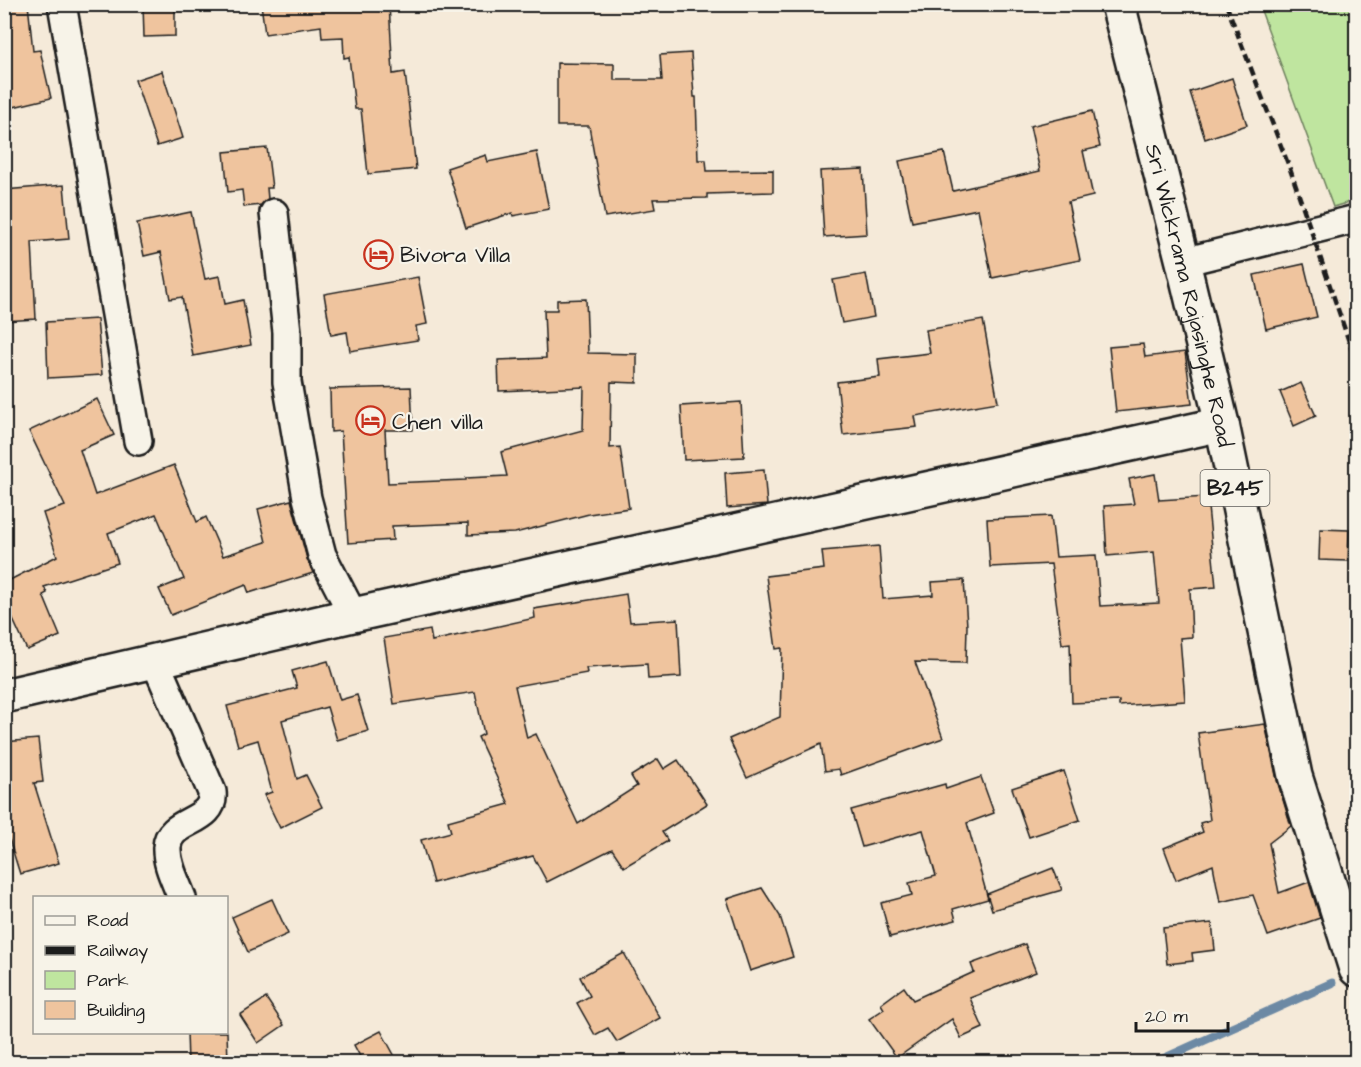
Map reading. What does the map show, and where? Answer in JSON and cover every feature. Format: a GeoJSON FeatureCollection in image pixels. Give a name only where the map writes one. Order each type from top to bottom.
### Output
{"type":"FeatureCollection","features":[{"type":"Feature","properties":{"kind":"street"},"geometry":{"type":"LineString","coordinates":[[62,4],[138,441]]}},
{"type":"Feature","properties":{"kind":"street","name":"Sri Wickrama Rajasinghe Road"},"geometry":{"type":"LineString","coordinates":[[1118,4],[1222,424],[1295,776],[1356,969]]}},
{"type":"Feature","properties":{"kind":"street"},"geometry":{"type":"LineString","coordinates":[[274,213],[287,332],[287,382],[307,498],[322,555],[353,615]]}},
{"type":"Feature","properties":{"kind":"street"},"geometry":{"type":"LineString","coordinates":[[1183,262],[1356,219]]}},
{"type":"Feature","properties":{"kind":"street"},"geometry":{"type":"LineString","coordinates":[[4,696],[353,615],[1222,424]]}},
{"type":"Feature","properties":{"kind":"street"},"geometry":{"type":"LineString","coordinates":[[155,661],[212,792],[213,800],[209,810],[174,831],[167,844],[168,861],[182,896]]}},
{"type":"Feature","properties":{"kind":"green space"},"geometry":{"type":"Polygon","coordinates":[[[1259,5],[1356,5],[1356,200],[1333,207],[1259,5]]]}},
{"type":"Feature","properties":{"kind":"building"},"geometry":{"type":"Polygon","coordinates":[[[4,4],[28,4],[33,51],[40,50],[51,98],[9,108],[4,87],[4,4]]]}},
{"type":"Feature","properties":{"kind":"building"},"geometry":{"type":"Polygon","coordinates":[[[143,4],[175,4],[175,36],[144,37],[143,4]]]}},
{"type":"Feature","properties":{"kind":"building"},"geometry":{"type":"Polygon","coordinates":[[[261,4],[389,4],[393,74],[405,72],[416,169],[368,174],[361,109],[355,109],[349,57],[344,58],[343,37],[322,38],[321,26],[265,34],[261,4]]]}},
{"type":"Feature","properties":{"kind":"building"},"geometry":{"type":"Polygon","coordinates":[[[691,53],[694,97],[696,97],[698,160],[706,160],[707,171],[773,170],[773,192],[707,194],[707,198],[653,199],[655,209],[605,217],[589,126],[557,126],[557,63],[614,64],[614,80],[662,80],[660,55],[691,53]]]}},
{"type":"Feature","properties":{"kind":"building"},"geometry":{"type":"Polygon","coordinates":[[[162,71],[183,138],[157,146],[135,80],[162,71]]]}},
{"type":"Feature","properties":{"kind":"building"},"geometry":{"type":"Polygon","coordinates":[[[1232,78],[1247,125],[1205,139],[1190,92],[1232,78]]]}},
{"type":"Feature","properties":{"kind":"building"},"geometry":{"type":"Polygon","coordinates":[[[1092,111],[1100,147],[1083,151],[1093,196],[1068,202],[1080,260],[992,278],[978,209],[912,222],[899,161],[944,152],[953,191],[1040,171],[1030,126],[1092,111]]]}},
{"type":"Feature","properties":{"kind":"building"},"geometry":{"type":"Polygon","coordinates":[[[267,148],[272,188],[267,188],[268,199],[261,205],[244,207],[242,190],[228,192],[224,152],[267,148]]]}},
{"type":"Feature","properties":{"kind":"building"},"geometry":{"type":"Polygon","coordinates":[[[537,152],[549,209],[513,216],[512,213],[466,228],[447,168],[486,155],[488,162],[537,152]]]}},
{"type":"Feature","properties":{"kind":"building"},"geometry":{"type":"Polygon","coordinates":[[[863,169],[867,234],[824,237],[820,171],[863,169]]]}},
{"type":"Feature","properties":{"kind":"building"},"geometry":{"type":"Polygon","coordinates":[[[64,185],[69,239],[32,242],[36,319],[4,321],[4,190],[64,185]]]}},
{"type":"Feature","properties":{"kind":"building"},"geometry":{"type":"Polygon","coordinates":[[[191,212],[205,279],[220,276],[225,304],[243,300],[251,345],[193,356],[182,297],[170,299],[161,252],[144,256],[137,223],[191,212]]]}},
{"type":"Feature","properties":{"kind":"building"},"geometry":{"type":"Polygon","coordinates":[[[1304,264],[1317,317],[1266,329],[1254,275],[1304,264]]]}},
{"type":"Feature","properties":{"kind":"building"},"geometry":{"type":"Polygon","coordinates":[[[866,274],[874,317],[842,323],[833,280],[866,274]]]}},
{"type":"Feature","properties":{"kind":"building"},"geometry":{"type":"Polygon","coordinates":[[[418,277],[427,324],[416,326],[418,340],[350,351],[347,332],[331,335],[324,294],[418,277]]]}},
{"type":"Feature","properties":{"kind":"building"},"geometry":{"type":"Polygon","coordinates":[[[586,299],[588,353],[637,354],[637,383],[611,382],[610,448],[620,447],[629,508],[589,514],[515,533],[468,535],[468,523],[392,526],[393,540],[348,543],[341,431],[331,432],[330,389],[411,387],[413,430],[385,430],[388,483],[507,476],[501,452],[583,430],[584,387],[499,391],[498,360],[546,358],[544,310],[557,310],[557,300],[586,299]]]}},
{"type":"Feature","properties":{"kind":"building"},"geometry":{"type":"Polygon","coordinates":[[[97,319],[102,375],[48,378],[46,322],[97,319]]]}},
{"type":"Feature","properties":{"kind":"building"},"geometry":{"type":"Polygon","coordinates":[[[983,320],[998,402],[915,416],[917,427],[843,435],[837,382],[880,377],[878,359],[930,353],[926,330],[983,320]]]}},
{"type":"Feature","properties":{"kind":"building"},"geometry":{"type":"Polygon","coordinates":[[[1143,344],[1145,357],[1185,352],[1192,404],[1116,412],[1109,347],[1143,344]]]}},
{"type":"Feature","properties":{"kind":"building"},"geometry":{"type":"Polygon","coordinates":[[[1301,383],[1316,416],[1294,426],[1280,392],[1301,383]]]}},
{"type":"Feature","properties":{"kind":"building"},"geometry":{"type":"Polygon","coordinates":[[[97,399],[114,435],[80,450],[95,495],[174,465],[197,522],[206,517],[223,556],[266,542],[258,509],[291,500],[313,573],[249,593],[246,585],[171,615],[159,589],[184,579],[156,514],[108,533],[118,563],[44,587],[47,593],[43,595],[60,636],[27,650],[4,600],[4,583],[57,556],[43,513],[65,506],[29,431],[97,399]]]}},
{"type":"Feature","properties":{"kind":"building"},"geometry":{"type":"Polygon","coordinates":[[[741,402],[744,457],[684,460],[681,406],[741,402]]]}},
{"type":"Feature","properties":{"kind":"building"},"geometry":{"type":"Polygon","coordinates":[[[764,470],[767,505],[727,508],[725,473],[764,470]]]}},
{"type":"Feature","properties":{"kind":"building"},"geometry":{"type":"Polygon","coordinates":[[[1155,474],[1159,500],[1207,497],[1216,587],[1190,589],[1192,637],[1180,638],[1185,701],[1119,706],[1119,701],[1072,703],[1070,643],[1062,644],[1051,564],[990,567],[987,519],[1051,516],[1056,557],[1096,555],[1100,606],[1159,603],[1154,552],[1107,556],[1104,506],[1134,504],[1129,479],[1155,474]]]}},
{"type":"Feature","properties":{"kind":"building"},"geometry":{"type":"Polygon","coordinates":[[[1320,529],[1349,530],[1348,561],[1319,560],[1320,529]]]}},
{"type":"Feature","properties":{"kind":"building"},"geometry":{"type":"Polygon","coordinates":[[[879,546],[883,599],[933,595],[932,582],[964,580],[967,626],[966,663],[915,662],[943,738],[841,775],[839,769],[825,771],[821,744],[747,778],[729,739],[780,717],[782,648],[776,649],[766,576],[824,569],[822,551],[879,546]]]}},
{"type":"Feature","properties":{"kind":"building"},"geometry":{"type":"Polygon","coordinates":[[[626,594],[630,622],[678,619],[681,677],[648,679],[647,664],[586,668],[587,673],[515,686],[527,738],[536,734],[578,824],[637,786],[631,776],[658,759],[664,769],[678,760],[707,804],[662,832],[668,841],[624,867],[612,849],[547,882],[533,856],[433,883],[421,840],[451,832],[448,821],[509,804],[478,737],[484,734],[475,692],[394,704],[384,638],[430,630],[432,641],[535,618],[534,609],[626,594]]]}},
{"type":"Feature","properties":{"kind":"building"},"geometry":{"type":"Polygon","coordinates":[[[328,661],[340,700],[357,695],[368,731],[337,740],[327,707],[282,720],[297,779],[306,775],[322,807],[280,828],[264,795],[272,792],[258,740],[238,746],[227,706],[297,688],[292,671],[328,661]]]}},
{"type":"Feature","properties":{"kind":"building"},"geometry":{"type":"Polygon","coordinates":[[[1265,724],[1277,780],[1291,826],[1269,843],[1279,893],[1309,882],[1320,918],[1268,936],[1253,895],[1220,902],[1213,865],[1176,880],[1164,848],[1203,832],[1200,823],[1210,820],[1198,733],[1265,724]]]}},
{"type":"Feature","properties":{"kind":"building"},"geometry":{"type":"Polygon","coordinates":[[[38,739],[43,782],[34,783],[59,863],[20,874],[4,823],[4,742],[38,739]]]}},
{"type":"Feature","properties":{"kind":"building"},"geometry":{"type":"Polygon","coordinates":[[[1064,771],[1080,820],[1029,837],[1012,788],[1064,771]]]}},
{"type":"Feature","properties":{"kind":"building"},"geometry":{"type":"Polygon","coordinates":[[[981,777],[994,813],[967,823],[988,899],[953,909],[956,920],[890,937],[881,903],[912,895],[909,883],[936,876],[923,830],[862,847],[851,810],[945,784],[946,789],[981,777]]]}},
{"type":"Feature","properties":{"kind":"building"},"geometry":{"type":"Polygon","coordinates":[[[1053,868],[1062,890],[992,910],[987,894],[1053,868]]]}},
{"type":"Feature","properties":{"kind":"building"},"geometry":{"type":"Polygon","coordinates":[[[762,888],[780,916],[793,957],[750,971],[727,899],[762,888]]]}},
{"type":"Feature","properties":{"kind":"building"},"geometry":{"type":"Polygon","coordinates":[[[272,899],[288,934],[248,952],[232,917],[272,899]]]}},
{"type":"Feature","properties":{"kind":"building"},"geometry":{"type":"Polygon","coordinates":[[[1212,923],[1215,950],[1192,953],[1193,961],[1167,964],[1163,928],[1212,923]]]}},
{"type":"Feature","properties":{"kind":"building"},"geometry":{"type":"Polygon","coordinates":[[[1025,944],[1036,972],[970,998],[983,1028],[961,1038],[952,1019],[897,1058],[869,1019],[884,1009],[881,1004],[904,987],[913,1000],[974,972],[971,964],[1025,944]]]}},
{"type":"Feature","properties":{"kind":"building"},"geometry":{"type":"Polygon","coordinates":[[[624,953],[660,1018],[617,1042],[608,1028],[595,1035],[577,1003],[590,996],[580,977],[624,953]]]}},
{"type":"Feature","properties":{"kind":"building"},"geometry":{"type":"Polygon","coordinates":[[[266,998],[284,1025],[258,1043],[240,1015],[266,998]]]}},
{"type":"Feature","properties":{"kind":"building"},"geometry":{"type":"Polygon","coordinates":[[[381,1031],[398,1062],[363,1062],[354,1045],[381,1031]]]}},
{"type":"Feature","properties":{"kind":"building"},"geometry":{"type":"Polygon","coordinates":[[[187,1034],[227,1034],[228,1062],[188,1062],[187,1034]]]}},
{"type":"Feature","properties":{"kind":"waterway"},"geometry":{"type":"LineString","coordinates":[[1156,1062],[1332,983]]}},
{"type":"Feature","properties":{"kind":"railway"},"geometry":{"type":"LineString","coordinates":[[1226,4],[1290,169],[1356,362]]}},
{"type":"Feature","properties":{"kind":"place","name":"Bivora Villa"},"geometry":{"type":"Point","coordinates":[379,254]}},
{"type":"Feature","properties":{"kind":"place","name":"Chen villa"},"geometry":{"type":"Point","coordinates":[371,421]}}]}
